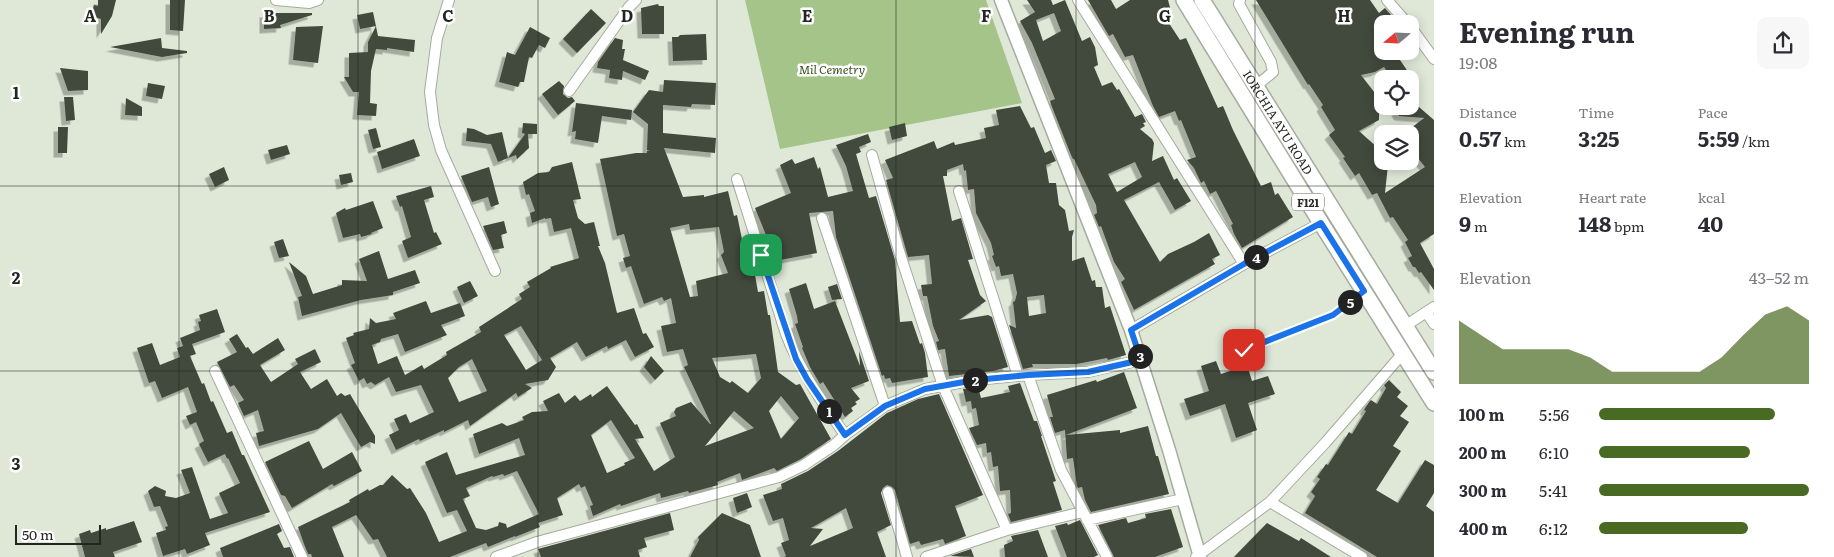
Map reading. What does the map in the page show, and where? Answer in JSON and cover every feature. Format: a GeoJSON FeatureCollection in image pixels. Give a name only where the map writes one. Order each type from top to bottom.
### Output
{"type":"FeatureCollection","features":[{"type":"Feature","properties":{"kind":"main road","name":"F121"},"geometry":{"type":"LineString","coordinates":[[1184,0],[1434,403]]}},
{"type":"Feature","properties":{"kind":"main road","name":"IORCHIA AYU ROAD"},"geometry":{"type":"LineString","coordinates":[[1202,0],[1434,372]]}},
{"type":"Feature","properties":{"kind":"street"},"geometry":{"type":"LineString","coordinates":[[276,0],[309,3],[318,0]]}},
{"type":"Feature","properties":{"kind":"street"},"geometry":{"type":"LineString","coordinates":[[449,0],[437,38],[430,92],[434,125],[441,150],[495,271]]}},
{"type":"Feature","properties":{"kind":"street"},"geometry":{"type":"LineString","coordinates":[[569,91],[636,0]]}},
{"type":"Feature","properties":{"kind":"street"},"geometry":{"type":"LineString","coordinates":[[1001,0],[1131,330],[1183,499],[1198,557],[1270,502],[1326,442],[1403,353]]}},
{"type":"Feature","properties":{"kind":"street"},"geometry":{"type":"LineString","coordinates":[[1078,0],[1244,264]]}},
{"type":"Feature","properties":{"kind":"street"},"geometry":{"type":"LineString","coordinates":[[1240,0],[1240,4],[1271,62],[1273,72],[1256,86]]}},
{"type":"Feature","properties":{"kind":"street"},"geometry":{"type":"LineString","coordinates":[[1387,0],[1400,15]]}},
{"type":"Feature","properties":{"kind":"street"},"geometry":{"type":"LineString","coordinates":[[1419,39],[1434,59]]}},
{"type":"Feature","properties":{"kind":"street"},"geometry":{"type":"LineString","coordinates":[[872,155],[899,251],[943,386],[1007,530]]}},
{"type":"Feature","properties":{"kind":"street"},"geometry":{"type":"LineString","coordinates":[[737,179],[786,334],[796,359],[807,379],[845,435]]}},
{"type":"Feature","properties":{"kind":"street"},"geometry":{"type":"LineString","coordinates":[[959,191],[1023,375],[1061,470],[1107,557]]}},
{"type":"Feature","properties":{"kind":"street"},"geometry":{"type":"LineString","coordinates":[[822,218],[885,406]]}},
{"type":"Feature","properties":{"kind":"street"},"geometry":{"type":"LineString","coordinates":[[1131,330],[1244,264],[1321,223]]}},
{"type":"Feature","properties":{"kind":"street"},"geometry":{"type":"LineString","coordinates":[[1405,326],[1430,310],[1434,324]]}},
{"type":"Feature","properties":{"kind":"street"},"geometry":{"type":"LineString","coordinates":[[496,557],[537,542],[779,477],[804,465],[834,445],[885,406],[925,389],[975,380],[1023,375],[1088,372],[1141,360]]}},
{"type":"Feature","properties":{"kind":"street"},"geometry":{"type":"LineString","coordinates":[[215,371],[302,557]]}},
{"type":"Feature","properties":{"kind":"street"},"geometry":{"type":"LineString","coordinates":[[888,492],[907,557]]}},
{"type":"Feature","properties":{"kind":"street"},"geometry":{"type":"LineString","coordinates":[[926,557],[1007,530],[1183,499]]}},
{"type":"Feature","properties":{"kind":"street"},"geometry":{"type":"LineString","coordinates":[[1270,502],[1362,557]]}},
{"type":"Feature","properties":{"kind":"lane"},"geometry":{"type":"LineString","coordinates":[[1244,350],[1333,315],[1364,291]]}},
{"type":"Feature","properties":{"kind":"green space","name":"Mil Cemetry"},"geometry":{"type":"Polygon","coordinates":[[[745,0],[986,0],[1022,103],[780,149],[745,0]]]}},
{"type":"Feature","properties":{"kind":"building"},"geometry":{"type":"Polygon","coordinates":[[[98,0],[116,0],[112,16],[101,34],[101,19],[91,16],[94,5],[98,6],[98,0]]]}},
{"type":"Feature","properties":{"kind":"building"},"geometry":{"type":"Polygon","coordinates":[[[170,0],[185,0],[183,31],[170,30],[170,0]]]}},
{"type":"Feature","properties":{"kind":"building"},"geometry":{"type":"Polygon","coordinates":[[[1027,0],[1051,0],[1053,5],[1065,0],[1082,41],[1090,37],[1095,47],[1098,65],[1094,67],[1102,86],[1112,82],[1117,90],[1119,89],[1135,117],[1142,114],[1146,122],[1143,123],[1145,126],[1140,129],[1154,143],[1152,161],[1163,156],[1174,180],[1177,178],[1191,201],[1175,210],[1159,182],[1124,200],[1160,262],[1168,254],[1209,233],[1220,255],[1212,259],[1215,264],[1134,310],[1121,282],[1125,279],[1114,262],[1101,226],[1099,227],[1094,215],[1097,213],[1096,205],[1071,155],[1052,107],[1050,101],[1055,99],[1032,43],[1020,21],[1035,12],[1027,0]],[[1054,13],[1036,20],[1043,41],[1061,31],[1054,13]],[[1135,162],[1108,174],[1117,192],[1142,177],[1135,162]]]}},
{"type":"Feature","properties":{"kind":"building"},"geometry":{"type":"Polygon","coordinates":[[[1088,0],[1111,0],[1116,9],[1130,0],[1168,0],[1171,11],[1163,14],[1180,40],[1186,38],[1218,108],[1223,106],[1261,186],[1271,182],[1275,195],[1278,193],[1293,217],[1242,248],[1234,234],[1231,225],[1233,224],[1216,191],[1210,194],[1204,181],[1201,183],[1194,168],[1187,160],[1196,157],[1181,120],[1179,121],[1175,111],[1159,117],[1133,55],[1125,57],[1113,34],[1109,36],[1088,0]]]}},
{"type":"Feature","properties":{"kind":"building"},"geometry":{"type":"Polygon","coordinates":[[[1256,0],[1370,0],[1379,13],[1385,8],[1391,15],[1374,15],[1374,60],[1400,60],[1407,70],[1386,70],[1384,67],[1374,70],[1374,72],[1361,75],[1374,92],[1374,115],[1379,115],[1379,120],[1359,131],[1374,144],[1374,170],[1387,170],[1385,193],[1425,167],[1419,159],[1419,125],[1415,125],[1424,118],[1398,115],[1419,115],[1419,107],[1434,120],[1434,234],[1420,243],[1434,269],[1434,290],[1421,272],[1419,273],[1413,267],[1408,258],[1412,256],[1405,242],[1408,240],[1393,217],[1390,218],[1377,193],[1372,195],[1359,173],[1355,176],[1343,158],[1345,157],[1329,135],[1335,130],[1321,107],[1323,105],[1308,85],[1256,0]]]}},
{"type":"Feature","properties":{"kind":"building"},"geometry":{"type":"Polygon","coordinates":[[[658,4],[659,6],[664,6],[664,34],[642,34],[641,8],[658,4]]]}},
{"type":"Feature","properties":{"kind":"building"},"geometry":{"type":"Polygon","coordinates":[[[591,9],[606,23],[577,53],[563,39],[591,9]]]}},
{"type":"Feature","properties":{"kind":"building"},"geometry":{"type":"Polygon","coordinates":[[[373,12],[376,26],[360,29],[357,15],[373,12]]]}},
{"type":"Feature","properties":{"kind":"building"},"geometry":{"type":"Polygon","coordinates":[[[264,13],[312,13],[312,15],[280,25],[281,28],[264,29],[264,13]]]}},
{"type":"Feature","properties":{"kind":"building"},"geometry":{"type":"Polygon","coordinates":[[[323,26],[318,63],[293,60],[296,27],[323,26]]]}},
{"type":"Feature","properties":{"kind":"building"},"geometry":{"type":"Polygon","coordinates":[[[376,26],[378,36],[415,40],[414,52],[387,48],[387,50],[376,49],[371,71],[370,103],[377,104],[376,116],[357,115],[359,92],[353,92],[344,77],[349,77],[349,53],[368,52],[368,42],[376,26]]]}},
{"type":"Feature","properties":{"kind":"building"},"geometry":{"type":"Polygon","coordinates":[[[530,27],[550,38],[545,48],[539,45],[532,58],[529,57],[524,82],[520,82],[518,87],[499,82],[507,52],[515,55],[530,27]]]}},
{"type":"Feature","properties":{"kind":"building"},"geometry":{"type":"Polygon","coordinates":[[[706,34],[707,60],[673,61],[672,37],[706,34]]]}},
{"type":"Feature","properties":{"kind":"building"},"geometry":{"type":"Polygon","coordinates":[[[161,38],[162,48],[187,51],[187,53],[162,57],[110,47],[161,38]]]}},
{"type":"Feature","properties":{"kind":"building"},"geometry":{"type":"Polygon","coordinates":[[[615,38],[623,40],[622,49],[625,49],[623,60],[649,71],[645,80],[623,71],[622,80],[609,78],[610,70],[597,68],[598,62],[615,38]]]}},
{"type":"Feature","properties":{"kind":"building"},"geometry":{"type":"Polygon","coordinates":[[[60,68],[88,71],[88,90],[68,91],[60,68]]]}},
{"type":"Feature","properties":{"kind":"building"},"geometry":{"type":"Polygon","coordinates":[[[664,80],[716,83],[715,105],[692,104],[691,107],[663,105],[663,133],[716,138],[715,153],[664,148],[683,197],[704,195],[704,197],[728,191],[734,216],[737,215],[743,244],[751,252],[758,292],[764,291],[768,315],[770,315],[778,372],[796,385],[800,384],[831,439],[801,459],[777,471],[774,468],[742,480],[740,473],[717,482],[718,485],[661,498],[660,493],[621,506],[620,504],[593,516],[590,506],[593,505],[585,486],[581,488],[579,484],[557,498],[563,515],[538,523],[540,527],[515,537],[488,547],[486,543],[450,557],[387,557],[378,539],[373,540],[356,515],[332,527],[344,557],[312,557],[311,554],[308,554],[298,527],[350,502],[349,500],[368,489],[369,491],[383,485],[392,475],[407,489],[410,488],[426,513],[439,542],[467,531],[457,510],[447,513],[425,462],[447,452],[456,475],[525,455],[519,438],[479,454],[473,434],[502,423],[507,426],[524,420],[522,417],[532,412],[548,411],[543,401],[559,393],[565,403],[575,395],[580,401],[591,394],[592,397],[607,386],[635,425],[637,424],[644,438],[635,439],[654,471],[675,457],[660,423],[676,416],[674,412],[676,408],[691,402],[711,424],[684,367],[688,365],[683,349],[667,352],[661,326],[676,323],[671,298],[664,301],[662,297],[644,304],[631,266],[626,268],[623,258],[630,256],[624,234],[617,236],[600,159],[647,153],[647,151],[650,151],[647,150],[648,124],[633,112],[649,90],[663,92],[664,80]],[[689,224],[670,228],[690,297],[698,296],[696,281],[728,273],[721,255],[724,252],[719,227],[690,230],[689,224]],[[756,354],[712,358],[720,377],[730,383],[732,381],[748,393],[761,378],[756,354]],[[781,396],[769,411],[781,439],[799,418],[781,396]],[[734,411],[705,446],[754,428],[734,411]],[[611,420],[591,435],[607,473],[635,458],[611,420]],[[517,471],[504,476],[503,474],[492,476],[466,488],[470,496],[463,499],[476,528],[486,530],[498,526],[499,522],[506,524],[507,528],[539,514],[517,471]]]}},
{"type":"Feature","properties":{"kind":"building"},"geometry":{"type":"Polygon","coordinates":[[[559,81],[564,86],[563,94],[568,98],[572,97],[575,101],[558,115],[542,94],[559,81]]]}},
{"type":"Feature","properties":{"kind":"building"},"geometry":{"type":"Polygon","coordinates":[[[148,83],[165,86],[162,99],[146,96],[148,83]]]}},
{"type":"Feature","properties":{"kind":"building"},"geometry":{"type":"Polygon","coordinates":[[[64,97],[73,97],[75,120],[66,121],[64,97]]]}},
{"type":"Feature","properties":{"kind":"building"},"geometry":{"type":"Polygon","coordinates":[[[126,98],[142,107],[142,116],[125,115],[126,98]]]}},
{"type":"Feature","properties":{"kind":"building"},"geometry":{"type":"Polygon","coordinates":[[[576,103],[632,110],[631,120],[602,116],[598,143],[575,139],[576,131],[572,132],[576,103]]]}},
{"type":"Feature","properties":{"kind":"building"},"geometry":{"type":"Polygon","coordinates":[[[1020,106],[1031,128],[1034,127],[1045,153],[1051,150],[1056,161],[1046,165],[1049,183],[1056,183],[1059,205],[1065,210],[1069,231],[1074,230],[1072,237],[1072,261],[1084,257],[1092,281],[1095,280],[1096,287],[1102,287],[1105,308],[1110,306],[1126,355],[1108,360],[1107,358],[1077,364],[1032,364],[1033,367],[1023,369],[1009,325],[1016,328],[1013,302],[1017,293],[1013,274],[1001,276],[999,266],[996,267],[992,256],[994,255],[991,243],[976,213],[974,189],[968,190],[966,170],[964,171],[963,164],[947,170],[947,176],[943,176],[952,221],[961,218],[973,259],[968,260],[980,295],[986,301],[959,320],[988,315],[992,317],[1008,367],[993,371],[949,376],[945,349],[938,350],[936,342],[939,341],[933,326],[927,296],[923,296],[921,285],[932,284],[929,255],[908,257],[886,180],[893,178],[885,160],[934,141],[937,149],[954,142],[955,145],[986,138],[984,128],[999,125],[996,110],[1020,106]],[[1044,295],[1027,297],[1029,316],[1046,313],[1044,295]]]}},
{"type":"Feature","properties":{"kind":"building"},"geometry":{"type":"Polygon","coordinates":[[[523,123],[537,124],[537,134],[528,134],[529,148],[517,159],[516,155],[508,158],[525,134],[522,133],[523,123]]]}},
{"type":"Feature","properties":{"kind":"building"},"geometry":{"type":"Polygon","coordinates":[[[905,123],[907,136],[892,140],[889,127],[905,123]]]}},
{"type":"Feature","properties":{"kind":"building"},"geometry":{"type":"Polygon","coordinates":[[[58,127],[68,127],[67,153],[58,153],[58,127]]]}},
{"type":"Feature","properties":{"kind":"building"},"geometry":{"type":"Polygon","coordinates":[[[376,128],[381,147],[373,149],[368,130],[376,128]]]}},
{"type":"Feature","properties":{"kind":"building"},"geometry":{"type":"Polygon","coordinates":[[[467,128],[487,135],[502,132],[508,158],[498,162],[491,144],[466,141],[467,128]]]}},
{"type":"Feature","properties":{"kind":"building"},"geometry":{"type":"Polygon","coordinates":[[[868,134],[871,142],[859,147],[861,152],[856,154],[869,198],[876,196],[895,260],[900,322],[912,321],[925,353],[928,377],[892,383],[890,378],[885,379],[884,375],[882,376],[836,237],[833,211],[809,213],[817,253],[775,261],[768,234],[766,235],[755,208],[791,193],[780,165],[792,159],[795,164],[814,157],[818,169],[820,167],[828,197],[853,191],[846,166],[836,145],[868,134]]]}},
{"type":"Feature","properties":{"kind":"building"},"geometry":{"type":"Polygon","coordinates":[[[414,139],[420,156],[382,169],[377,152],[414,139]]]}},
{"type":"Feature","properties":{"kind":"building"},"geometry":{"type":"Polygon","coordinates":[[[287,145],[290,154],[271,160],[268,150],[287,145]]]}},
{"type":"Feature","properties":{"kind":"building"},"geometry":{"type":"Polygon","coordinates":[[[572,162],[581,199],[573,200],[578,218],[585,224],[594,222],[600,246],[598,246],[605,263],[617,313],[634,308],[643,334],[646,333],[654,347],[635,357],[626,340],[608,349],[607,346],[586,357],[577,342],[550,358],[556,367],[548,380],[525,384],[532,388],[518,397],[516,393],[470,426],[468,420],[444,432],[444,430],[420,441],[419,439],[396,450],[389,435],[399,430],[394,419],[406,414],[410,423],[434,412],[421,385],[396,392],[389,377],[375,385],[371,382],[367,384],[364,378],[359,381],[351,365],[355,363],[346,338],[354,335],[353,333],[369,329],[370,318],[376,323],[396,319],[393,313],[426,301],[431,313],[460,303],[465,316],[441,325],[447,335],[405,352],[398,334],[381,339],[380,342],[372,345],[378,364],[397,356],[405,375],[422,365],[424,369],[447,355],[446,352],[481,332],[479,327],[522,299],[519,294],[530,287],[527,282],[550,267],[579,258],[571,228],[554,232],[551,218],[545,218],[532,223],[530,213],[535,211],[529,194],[526,195],[523,182],[538,173],[549,172],[552,167],[572,162]],[[521,326],[504,335],[526,370],[542,360],[521,326]],[[472,359],[459,367],[448,378],[459,402],[487,391],[472,359]]]}},
{"type":"Feature","properties":{"kind":"building"},"geometry":{"type":"Polygon","coordinates":[[[224,167],[229,180],[215,187],[209,174],[224,167]]]}},
{"type":"Feature","properties":{"kind":"building"},"geometry":{"type":"Polygon","coordinates":[[[489,167],[499,204],[491,207],[488,197],[472,202],[461,176],[489,167]]]}},
{"type":"Feature","properties":{"kind":"building"},"geometry":{"type":"Polygon","coordinates":[[[351,173],[353,182],[341,185],[339,175],[351,173]]]}},
{"type":"Feature","properties":{"kind":"building"},"geometry":{"type":"Polygon","coordinates":[[[431,186],[434,197],[424,200],[434,233],[436,232],[442,244],[408,258],[402,241],[411,237],[402,206],[400,207],[396,196],[431,186]]]}},
{"type":"Feature","properties":{"kind":"building"},"geometry":{"type":"Polygon","coordinates":[[[373,201],[383,228],[361,237],[360,234],[343,238],[336,213],[345,208],[346,210],[373,201]]]}},
{"type":"Feature","properties":{"kind":"building"},"geometry":{"type":"Polygon","coordinates":[[[504,221],[507,233],[501,235],[504,248],[493,250],[483,226],[504,221]]]}},
{"type":"Feature","properties":{"kind":"building"},"geometry":{"type":"Polygon","coordinates":[[[283,239],[289,256],[279,258],[274,242],[283,239]]]}},
{"type":"Feature","properties":{"kind":"building"},"geometry":{"type":"Polygon","coordinates":[[[379,251],[388,279],[415,270],[420,283],[393,292],[393,295],[361,300],[302,316],[298,297],[302,296],[289,262],[306,276],[313,294],[342,285],[342,280],[367,281],[359,259],[379,251]]]}},
{"type":"Feature","properties":{"kind":"building"},"geometry":{"type":"Polygon","coordinates":[[[470,281],[478,296],[464,303],[457,287],[470,281]]]}},
{"type":"Feature","properties":{"kind":"building"},"geometry":{"type":"Polygon","coordinates":[[[806,283],[814,309],[835,301],[860,366],[859,351],[869,381],[851,388],[860,399],[851,408],[853,411],[845,417],[823,382],[820,384],[810,367],[795,324],[798,323],[797,316],[789,289],[806,283]]]}},
{"type":"Feature","properties":{"kind":"building"},"geometry":{"type":"Polygon","coordinates":[[[837,284],[842,299],[832,300],[828,287],[837,284]]]}},
{"type":"Feature","properties":{"kind":"building"},"geometry":{"type":"Polygon","coordinates":[[[217,309],[225,332],[192,344],[196,354],[190,356],[227,433],[232,431],[270,512],[205,533],[210,545],[187,554],[185,549],[163,556],[156,533],[166,530],[165,527],[168,526],[160,506],[154,507],[148,491],[155,486],[166,491],[165,496],[176,498],[190,493],[181,470],[192,467],[210,519],[228,513],[219,493],[240,483],[225,454],[208,462],[199,444],[204,441],[196,422],[190,425],[186,416],[197,412],[188,387],[162,398],[155,381],[149,383],[137,348],[152,343],[160,365],[180,357],[177,348],[183,346],[180,338],[200,330],[198,322],[201,321],[199,315],[217,309]]]}},
{"type":"Feature","properties":{"kind":"building"},"geometry":{"type":"Polygon","coordinates":[[[237,334],[246,348],[248,347],[253,354],[278,338],[285,350],[260,365],[271,382],[298,364],[295,359],[315,349],[321,362],[300,372],[311,389],[327,379],[337,396],[341,393],[345,396],[350,394],[375,436],[375,444],[370,442],[361,447],[341,413],[318,429],[259,446],[256,433],[264,431],[258,410],[244,416],[238,403],[244,400],[234,385],[230,387],[217,362],[237,352],[229,339],[237,334]]]}},
{"type":"Feature","properties":{"kind":"building"},"geometry":{"type":"Polygon","coordinates":[[[651,356],[664,371],[655,380],[644,367],[651,356]]]}},
{"type":"Feature","properties":{"kind":"building"},"geometry":{"type":"Polygon","coordinates":[[[1216,361],[1221,374],[1247,365],[1252,381],[1268,376],[1275,394],[1248,403],[1257,430],[1236,438],[1225,404],[1190,416],[1184,399],[1209,391],[1201,366],[1216,361]]]}},
{"type":"Feature","properties":{"kind":"building"},"geometry":{"type":"Polygon","coordinates":[[[1124,372],[1137,408],[1066,435],[1120,430],[1120,433],[1148,426],[1169,494],[1091,512],[1085,500],[1082,487],[1078,488],[1077,486],[1073,458],[1067,459],[1065,430],[1055,433],[1050,417],[1053,417],[1047,395],[1096,380],[1097,382],[1124,372]]]}},
{"type":"Feature","properties":{"kind":"building"},"geometry":{"type":"Polygon","coordinates":[[[1389,380],[1401,392],[1397,397],[1408,406],[1400,416],[1409,422],[1393,446],[1401,451],[1376,490],[1398,503],[1425,460],[1434,465],[1434,493],[1426,506],[1434,512],[1434,557],[1377,557],[1305,513],[1315,496],[1311,492],[1320,479],[1317,477],[1326,464],[1328,465],[1349,432],[1352,434],[1366,411],[1364,410],[1369,402],[1371,400],[1377,404],[1386,388],[1384,385],[1389,380]]]}},
{"type":"Feature","properties":{"kind":"building"},"geometry":{"type":"Polygon","coordinates":[[[1020,383],[1034,421],[1037,421],[1042,436],[1056,481],[1053,482],[1062,510],[1011,522],[1008,514],[1011,513],[1010,490],[1000,491],[998,466],[993,467],[991,452],[987,453],[986,443],[977,445],[969,428],[979,425],[976,408],[972,409],[971,401],[966,402],[963,389],[978,387],[981,398],[1010,392],[1008,386],[1020,383]]]}},
{"type":"Feature","properties":{"kind":"building"},"geometry":{"type":"Polygon","coordinates":[[[939,394],[983,495],[955,506],[966,536],[945,544],[943,539],[921,545],[919,541],[910,544],[895,490],[887,485],[881,493],[891,525],[877,532],[886,557],[784,557],[786,556],[781,543],[789,540],[783,518],[773,521],[763,495],[782,489],[781,484],[808,471],[838,451],[887,413],[918,399],[939,394]],[[846,508],[811,528],[823,529],[810,546],[853,528],[846,508]]]}},
{"type":"Feature","properties":{"kind":"building"},"geometry":{"type":"Polygon","coordinates":[[[309,441],[323,469],[352,452],[362,471],[334,486],[332,484],[292,508],[285,496],[281,495],[265,462],[309,441]]]}},
{"type":"Feature","properties":{"kind":"building"},"geometry":{"type":"Polygon","coordinates":[[[747,493],[752,507],[737,513],[733,498],[747,493]]]}},
{"type":"Feature","properties":{"kind":"building"},"geometry":{"type":"Polygon","coordinates":[[[1171,509],[1183,547],[1155,557],[1114,557],[1098,525],[1126,518],[1128,523],[1146,518],[1145,514],[1171,509]]]}},
{"type":"Feature","properties":{"kind":"building"},"geometry":{"type":"Polygon","coordinates":[[[670,513],[674,530],[644,538],[647,547],[638,550],[640,557],[541,557],[538,549],[670,513]]]}},
{"type":"Feature","properties":{"kind":"building"},"geometry":{"type":"Polygon","coordinates":[[[722,513],[750,525],[761,557],[690,557],[699,540],[698,537],[722,513]]]}},
{"type":"Feature","properties":{"kind":"building"},"geometry":{"type":"Polygon","coordinates":[[[1080,520],[1098,555],[1094,557],[1067,557],[1055,526],[1067,523],[1068,525],[1080,520]]]}},
{"type":"Feature","properties":{"kind":"building"},"geometry":{"type":"Polygon","coordinates":[[[134,521],[142,542],[113,552],[115,557],[85,557],[79,534],[90,530],[91,533],[106,528],[106,530],[134,521]]]}},
{"type":"Feature","properties":{"kind":"building"},"geometry":{"type":"Polygon","coordinates":[[[1267,523],[1299,541],[1301,538],[1331,557],[1234,557],[1267,523]]]}},
{"type":"Feature","properties":{"kind":"building"},"geometry":{"type":"Polygon","coordinates":[[[279,524],[282,531],[277,534],[284,548],[290,547],[294,557],[223,557],[220,548],[279,524]]]}},
{"type":"Feature","properties":{"kind":"building"},"geometry":{"type":"Polygon","coordinates":[[[1038,530],[1048,557],[1005,557],[1004,545],[1013,541],[1011,536],[1038,530]]]}},
{"type":"Feature","properties":{"kind":"building"},"geometry":{"type":"Polygon","coordinates":[[[971,549],[974,557],[950,556],[971,549]]]}},
{"type":"Feature","properties":{"kind":"route"},"geometry":{"type":"LineString","coordinates":[[761,255],[786,334],[796,359],[807,379],[845,435],[885,406],[925,389],[975,380],[1088,372],[1141,360],[1131,330],[1244,264],[1321,223],[1364,291],[1333,315],[1244,350]]}}]}
